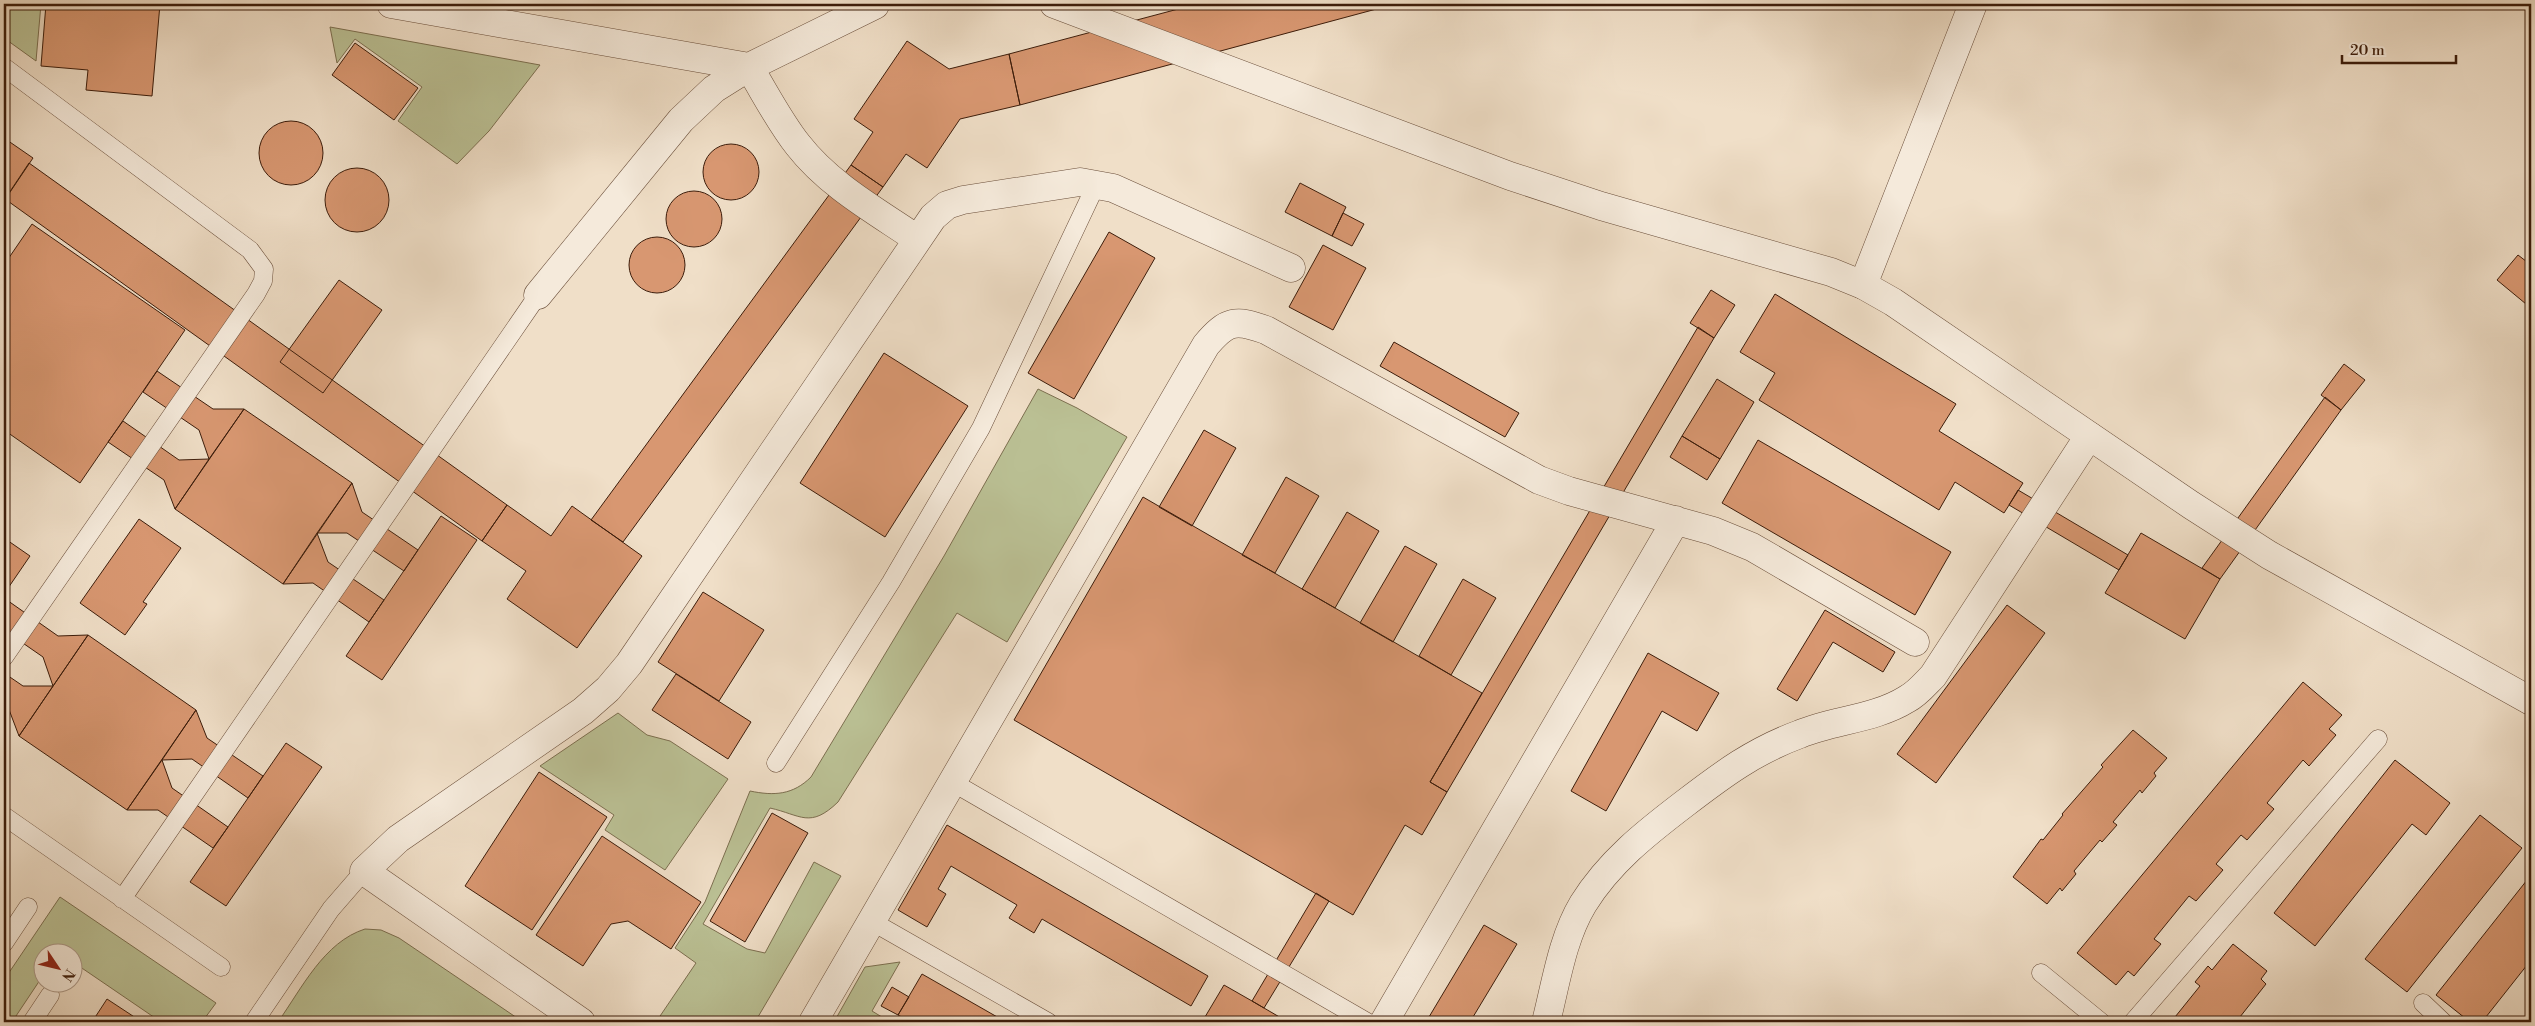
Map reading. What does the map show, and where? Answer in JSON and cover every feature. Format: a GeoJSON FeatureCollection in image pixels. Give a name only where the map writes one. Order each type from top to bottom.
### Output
{"type":"FeatureCollection","features":[{"type":"Feature","properties":{"kind":"street"},"geometry":{"type":"LineString","coordinates":[[391,4],[749,67],[798,144],[817,166],[840,186],[917,240]]}},
{"type":"Feature","properties":{"kind":"street"},"geometry":{"type":"LineString","coordinates":[[1054,4],[1510,176],[1601,206],[1831,272],[1863,285],[1893,302],[2089,436],[2269,555],[2531,701]]}},
{"type":"Feature","properties":{"kind":"street"},"geometry":{"type":"LineString","coordinates":[[1863,285],[1973,4]]}},
{"type":"Feature","properties":{"kind":"street"},"geometry":{"type":"LineString","coordinates":[[538,296],[681,120],[714,90],[749,67],[875,5]]}},
{"type":"Feature","properties":{"kind":"street"},"geometry":{"type":"LineString","coordinates":[[581,1022],[364,871],[398,839],[583,711],[608,689],[629,664],[933,217],[947,205],[963,200],[1080,182],[1113,188],[1291,268]]}},
{"type":"Feature","properties":{"kind":"street"},"geometry":{"type":"LineString","coordinates":[[812,1022],[1206,345],[1218,331],[1233,322],[1250,324],[1266,330],[1539,480],[1569,491],[1676,520],[1752,546],[1915,642]]}},
{"type":"Feature","properties":{"kind":"street"},"geometry":{"type":"LineString","coordinates":[[1546,1022],[1566,941],[1582,905],[1606,871],[1636,841],[1729,770],[1767,746],[1804,732],[1882,711],[1908,699],[1932,676],[2089,436]]}},
{"type":"Feature","properties":{"kind":"street"},"geometry":{"type":"LineString","coordinates":[[1384,1022],[1676,520]]}},
{"type":"Feature","properties":{"kind":"lane"},"geometry":{"type":"LineString","coordinates":[[4,67],[250,250],[264,269],[263,281],[256,294],[4,657]]}},
{"type":"Feature","properties":{"kind":"lane"},"geometry":{"type":"LineString","coordinates":[[776,763],[891,582],[981,428],[1096,185]]}},
{"type":"Feature","properties":{"kind":"lane"},"geometry":{"type":"LineString","coordinates":[[122,899],[538,296]]}},
{"type":"Feature","properties":{"kind":"lane"},"geometry":{"type":"LineString","coordinates":[[2133,1022],[2378,739]]}},
{"type":"Feature","properties":{"kind":"lane"},"geometry":{"type":"LineString","coordinates":[[952,782],[1367,1022]]}},
{"type":"Feature","properties":{"kind":"lane"},"geometry":{"type":"LineString","coordinates":[[4,816],[221,967]]}},
{"type":"Feature","properties":{"kind":"lane"},"geometry":{"type":"LineString","coordinates":[[254,1022],[331,909],[364,871]]}},
{"type":"Feature","properties":{"kind":"lane"},"geometry":{"type":"LineString","coordinates":[[4,943],[28,908]]}},
{"type":"Feature","properties":{"kind":"lane"},"geometry":{"type":"LineString","coordinates":[[871,921],[1048,1022]]}},
{"type":"Feature","properties":{"kind":"lane"},"geometry":{"type":"LineString","coordinates":[[2042,974],[2101,1022]]}},
{"type":"Feature","properties":{"kind":"lane"},"geometry":{"type":"LineString","coordinates":[[32,1022],[50,995]]}},
{"type":"Feature","properties":{"kind":"lane"},"geometry":{"type":"LineString","coordinates":[[2423,1003],[2443,1022]]}},
{"type":"Feature","properties":{"kind":"green space"},"geometry":{"type":"Polygon","coordinates":[[[4,4],[41,4],[36,61],[4,38],[4,4]]]}},
{"type":"Feature","properties":{"kind":"green space"},"geometry":{"type":"Polygon","coordinates":[[[330,27],[540,65],[489,131],[457,164],[398,121],[422,87],[355,39],[337,63],[330,27]]]}},
{"type":"Feature","properties":{"kind":"green space"},"geometry":{"type":"Polygon","coordinates":[[[1038,389],[1077,408],[1127,437],[1007,642],[957,613],[838,802],[820,815],[812,818],[805,818],[770,808],[703,924],[747,949],[765,953],[814,862],[841,876],[755,1022],[656,1022],[696,963],[675,948],[705,902],[750,791],[783,793],[804,783],[811,777],[944,556],[1038,389]]]}},
{"type":"Feature","properties":{"kind":"green space"},"geometry":{"type":"Polygon","coordinates":[[[618,713],[647,735],[670,741],[728,779],[665,870],[605,830],[614,815],[540,766],[618,713]]]}},
{"type":"Feature","properties":{"kind":"green space"},"geometry":{"type":"Polygon","coordinates":[[[60,897],[216,1003],[202,1022],[161,1022],[82,968],[82,944],[32,944],[32,992],[12,1022],[4,1022],[4,980],[60,897]]]}},
{"type":"Feature","properties":{"kind":"green space"},"geometry":{"type":"Polygon","coordinates":[[[365,929],[381,930],[399,938],[523,1022],[278,1022],[305,981],[326,955],[350,935],[365,929]]]}},
{"type":"Feature","properties":{"kind":"green space"},"geometry":{"type":"Polygon","coordinates":[[[900,962],[872,1011],[890,1022],[834,1022],[865,967],[900,962]]]}},
{"type":"Feature","properties":{"kind":"building"},"geometry":{"type":"Polygon","coordinates":[[[46,4],[160,4],[152,96],[86,90],[88,70],[41,66],[46,4]]]}},
{"type":"Feature","properties":{"kind":"building"},"geometry":{"type":"Polygon","coordinates":[[[1197,4],[1395,4],[1020,105],[1009,54],[1197,4]]]}},
{"type":"Feature","properties":{"kind":"building"},"geometry":{"type":"Polygon","coordinates":[[[907,41],[949,69],[1009,54],[1020,105],[960,119],[927,168],[906,154],[883,187],[851,165],[873,132],[854,119],[907,41]]]}},
{"type":"Feature","properties":{"kind":"building"},"geometry":{"type":"Polygon","coordinates":[[[355,43],[418,88],[394,120],[332,75],[355,43]]]}},
{"type":"Feature","properties":{"kind":"building"},"geometry":{"type":"Polygon","coordinates":[[[291,121],[303,123],[314,130],[321,141],[323,153],[321,165],[314,176],[303,183],[291,185],[279,183],[268,176],[261,165],[259,153],[261,141],[268,130],[279,123],[291,121]]]}},
{"type":"Feature","properties":{"kind":"building"},"geometry":{"type":"Polygon","coordinates":[[[4,138],[33,158],[4,201],[4,138]]]}},
{"type":"Feature","properties":{"kind":"building"},"geometry":{"type":"Polygon","coordinates":[[[725,144],[737,144],[747,148],[755,156],[759,172],[755,188],[747,196],[737,200],[725,200],[715,196],[707,188],[703,178],[703,166],[707,156],[715,148],[725,144]]]}},
{"type":"Feature","properties":{"kind":"building"},"geometry":{"type":"Polygon","coordinates":[[[29,163],[507,505],[482,541],[5,199],[29,163]]]}},
{"type":"Feature","properties":{"kind":"building"},"geometry":{"type":"Polygon","coordinates":[[[851,165],[883,187],[623,542],[591,520],[851,165]]]}},
{"type":"Feature","properties":{"kind":"building"},"geometry":{"type":"Polygon","coordinates":[[[357,168],[369,170],[380,177],[387,188],[389,200],[387,212],[380,223],[369,230],[357,232],[345,230],[334,223],[327,212],[325,200],[327,188],[334,177],[345,170],[357,168]]]}},
{"type":"Feature","properties":{"kind":"building"},"geometry":{"type":"Polygon","coordinates":[[[1300,183],[1346,207],[1332,236],[1285,212],[1300,183]]]}},
{"type":"Feature","properties":{"kind":"building"},"geometry":{"type":"Polygon","coordinates":[[[688,191],[700,191],[710,195],[718,203],[722,219],[718,235],[710,243],[700,247],[688,247],[678,243],[670,235],[666,225],[666,213],[670,203],[678,195],[688,191]]]}},
{"type":"Feature","properties":{"kind":"building"},"geometry":{"type":"Polygon","coordinates":[[[1343,213],[1364,224],[1352,246],[1332,236],[1343,213]]]}},
{"type":"Feature","properties":{"kind":"building"},"geometry":{"type":"Polygon","coordinates":[[[32,224],[185,330],[80,483],[4,430],[4,265],[32,224]]]}},
{"type":"Feature","properties":{"kind":"building"},"geometry":{"type":"Polygon","coordinates":[[[1109,232],[1155,258],[1074,399],[1028,373],[1109,232]]]}},
{"type":"Feature","properties":{"kind":"building"},"geometry":{"type":"Polygon","coordinates":[[[651,237],[663,237],[673,241],[681,249],[685,265],[681,281],[673,289],[663,293],[651,293],[641,289],[633,281],[629,271],[629,259],[633,249],[641,241],[651,237]]]}},
{"type":"Feature","properties":{"kind":"building"},"geometry":{"type":"Polygon","coordinates":[[[1323,245],[1366,268],[1333,330],[1289,307],[1323,245]]]}},
{"type":"Feature","properties":{"kind":"building"},"geometry":{"type":"Polygon","coordinates":[[[2518,255],[2531,265],[2531,297],[2526,304],[2497,280],[2518,255]]]}},
{"type":"Feature","properties":{"kind":"building"},"geometry":{"type":"Polygon","coordinates":[[[339,280],[382,310],[323,393],[280,362],[339,280]]]}},
{"type":"Feature","properties":{"kind":"building"},"geometry":{"type":"Polygon","coordinates":[[[1711,290],[1735,305],[1714,338],[1690,323],[1711,290]]]}},
{"type":"Feature","properties":{"kind":"building"},"geometry":{"type":"Polygon","coordinates":[[[1775,294],[1956,404],[1939,431],[2023,483],[2004,513],[1955,482],[1939,510],[1759,400],[1775,373],[1740,352],[1775,294]]]}},
{"type":"Feature","properties":{"kind":"building"},"geometry":{"type":"Polygon","coordinates":[[[1698,327],[1714,338],[1447,792],[1430,782],[1698,327]]]}},
{"type":"Feature","properties":{"kind":"building"},"geometry":{"type":"Polygon","coordinates":[[[1394,342],[1519,413],[1505,437],[1380,366],[1394,342]]]}},
{"type":"Feature","properties":{"kind":"building"},"geometry":{"type":"Polygon","coordinates":[[[884,353],[968,406],[885,537],[800,483],[884,353]]]}},
{"type":"Feature","properties":{"kind":"building"},"geometry":{"type":"Polygon","coordinates":[[[2344,364],[2365,380],[2341,410],[2321,395],[2344,364]]]}},
{"type":"Feature","properties":{"kind":"building"},"geometry":{"type":"Polygon","coordinates":[[[157,371],[213,409],[244,409],[209,459],[199,430],[143,392],[157,371]]]}},
{"type":"Feature","properties":{"kind":"building"},"geometry":{"type":"Polygon","coordinates":[[[1717,379],[1754,402],[1720,459],[1682,436],[1717,379]]]}},
{"type":"Feature","properties":{"kind":"building"},"geometry":{"type":"Polygon","coordinates":[[[2325,397],[2341,410],[2220,579],[2202,568],[2325,397]]]}},
{"type":"Feature","properties":{"kind":"building"},"geometry":{"type":"Polygon","coordinates":[[[244,409],[352,483],[283,584],[175,509],[244,409]]]}},
{"type":"Feature","properties":{"kind":"building"},"geometry":{"type":"Polygon","coordinates":[[[123,421],[179,460],[209,459],[175,509],[164,480],[108,442],[123,421]]]}},
{"type":"Feature","properties":{"kind":"building"},"geometry":{"type":"Polygon","coordinates":[[[1204,430],[1236,448],[1192,526],[1159,507],[1204,430]]]}},
{"type":"Feature","properties":{"kind":"building"},"geometry":{"type":"Polygon","coordinates":[[[1682,436],[1720,459],[1707,480],[1670,457],[1682,436]]]}},
{"type":"Feature","properties":{"kind":"building"},"geometry":{"type":"Polygon","coordinates":[[[1758,440],[1951,552],[1915,615],[1722,503],[1758,440]]]}},
{"type":"Feature","properties":{"kind":"building"},"geometry":{"type":"Polygon","coordinates":[[[1286,477],[1319,496],[1275,573],[1242,555],[1286,477]]]}},
{"type":"Feature","properties":{"kind":"building"},"geometry":{"type":"Polygon","coordinates":[[[352,483],[362,512],[418,550],[404,571],[347,533],[317,533],[352,483]]]}},
{"type":"Feature","properties":{"kind":"building"},"geometry":{"type":"Polygon","coordinates":[[[2018,490],[2128,555],[2119,570],[2009,505],[2018,490]]]}},
{"type":"Feature","properties":{"kind":"building"},"geometry":{"type":"Polygon","coordinates":[[[1143,497],[1482,693],[1430,782],[1447,792],[1422,835],[1405,825],[1353,915],[1014,720],[1143,497]]]}},
{"type":"Feature","properties":{"kind":"building"},"geometry":{"type":"Polygon","coordinates":[[[507,505],[551,536],[572,506],[642,556],[577,648],[507,599],[526,571],[482,541],[507,505]]]}},
{"type":"Feature","properties":{"kind":"building"},"geometry":{"type":"Polygon","coordinates":[[[1347,512],[1379,531],[1335,608],[1302,589],[1347,512]]]}},
{"type":"Feature","properties":{"kind":"building"},"geometry":{"type":"Polygon","coordinates":[[[441,516],[477,540],[382,680],[346,656],[441,516]]]}},
{"type":"Feature","properties":{"kind":"building"},"geometry":{"type":"Polygon","coordinates":[[[139,519],[181,548],[143,602],[147,604],[125,635],[80,603],[139,519]]]}},
{"type":"Feature","properties":{"kind":"building"},"geometry":{"type":"Polygon","coordinates":[[[317,533],[328,562],[384,600],[369,622],[313,583],[283,584],[317,533]]]}},
{"type":"Feature","properties":{"kind":"building"},"geometry":{"type":"Polygon","coordinates":[[[2141,533],[2220,579],[2185,639],[2105,593],[2141,533]]]}},
{"type":"Feature","properties":{"kind":"building"},"geometry":{"type":"Polygon","coordinates":[[[4,538],[30,556],[4,594],[4,538]]]}},
{"type":"Feature","properties":{"kind":"building"},"geometry":{"type":"Polygon","coordinates":[[[1405,546],[1437,564],[1393,642],[1360,623],[1405,546]]]}},
{"type":"Feature","properties":{"kind":"building"},"geometry":{"type":"Polygon","coordinates":[[[1463,579],[1496,598],[1451,675],[1419,656],[1463,579]]]}},
{"type":"Feature","properties":{"kind":"building"},"geometry":{"type":"Polygon","coordinates":[[[703,592],[764,630],[719,701],[658,662],[703,592]]]}},
{"type":"Feature","properties":{"kind":"building"},"geometry":{"type":"Polygon","coordinates":[[[4,598],[58,636],[88,635],[53,686],[43,657],[4,630],[4,598]]]}},
{"type":"Feature","properties":{"kind":"building"},"geometry":{"type":"Polygon","coordinates":[[[2007,605],[2045,633],[1936,783],[1897,754],[2007,605]]]}},
{"type":"Feature","properties":{"kind":"building"},"geometry":{"type":"Polygon","coordinates":[[[1825,610],[1895,652],[1883,672],[1833,642],[1797,701],[1777,689],[1825,610]]]}},
{"type":"Feature","properties":{"kind":"building"},"geometry":{"type":"Polygon","coordinates":[[[88,635],[196,710],[127,810],[19,736],[88,635]]]}},
{"type":"Feature","properties":{"kind":"building"},"geometry":{"type":"Polygon","coordinates":[[[1648,653],[1719,693],[1697,731],[1662,711],[1606,811],[1571,791],[1648,653]]]}},
{"type":"Feature","properties":{"kind":"building"},"geometry":{"type":"Polygon","coordinates":[[[4,673],[23,686],[53,686],[19,736],[8,707],[4,704],[4,673]]]}},
{"type":"Feature","properties":{"kind":"building"},"geometry":{"type":"Polygon","coordinates":[[[676,674],[751,722],[728,759],[652,710],[676,674]]]}},
{"type":"Feature","properties":{"kind":"building"},"geometry":{"type":"Polygon","coordinates":[[[2303,682],[2342,715],[2329,729],[2336,735],[2309,766],[2303,760],[2267,803],[2274,809],[2247,840],[2241,835],[2216,864],[2223,870],[2196,901],[2189,896],[2154,939],[2161,944],[2134,976],[2128,971],[2116,985],[2077,953],[2303,682]]]}},
{"type":"Feature","properties":{"kind":"building"},"geometry":{"type":"Polygon","coordinates":[[[196,710],[207,738],[263,776],[248,798],[192,759],[162,760],[196,710]]]}},
{"type":"Feature","properties":{"kind":"building"},"geometry":{"type":"Polygon","coordinates":[[[2133,730],[2167,758],[2154,773],[2156,776],[2142,793],[2140,790],[2113,822],[2117,825],[2102,842],[2100,840],[2074,871],[2076,874],[2062,891],[2060,888],[2047,904],[2013,877],[2041,839],[2043,840],[2062,814],[2103,767],[2101,765],[2133,730]]]}},
{"type":"Feature","properties":{"kind":"building"},"geometry":{"type":"Polygon","coordinates":[[[286,743],[322,767],[226,906],[190,882],[286,743]]]}},
{"type":"Feature","properties":{"kind":"building"},"geometry":{"type":"Polygon","coordinates":[[[162,760],[172,788],[228,827],[213,848],[158,810],[127,810],[162,760]]]}},
{"type":"Feature","properties":{"kind":"building"},"geometry":{"type":"Polygon","coordinates":[[[2395,760],[2450,803],[2426,835],[2412,824],[2315,946],[2274,913],[2395,760]]]}},
{"type":"Feature","properties":{"kind":"building"},"geometry":{"type":"Polygon","coordinates":[[[539,772],[607,817],[532,930],[465,886],[539,772]]]}},
{"type":"Feature","properties":{"kind":"building"},"geometry":{"type":"Polygon","coordinates":[[[772,813],[808,833],[745,942],[710,921],[772,813]]]}},
{"type":"Feature","properties":{"kind":"building"},"geometry":{"type":"Polygon","coordinates":[[[2480,815],[2522,848],[2407,992],[2365,959],[2480,815]]]}},
{"type":"Feature","properties":{"kind":"building"},"geometry":{"type":"Polygon","coordinates":[[[947,825],[1208,976],[1191,1006],[1042,919],[1034,933],[1009,918],[1017,905],[951,866],[938,889],[946,894],[927,927],[898,910],[947,825]]]}},
{"type":"Feature","properties":{"kind":"building"},"geometry":{"type":"Polygon","coordinates":[[[602,836],[701,902],[671,949],[628,921],[611,924],[583,966],[536,935],[602,836]]]}},
{"type":"Feature","properties":{"kind":"building"},"geometry":{"type":"Polygon","coordinates":[[[2531,875],[2531,960],[2482,1022],[2470,1022],[2436,995],[2531,875]]]}},
{"type":"Feature","properties":{"kind":"building"},"geometry":{"type":"Polygon","coordinates":[[[1316,893],[1329,901],[1264,1008],[1252,1001],[1316,893]]]}},
{"type":"Feature","properties":{"kind":"building"},"geometry":{"type":"Polygon","coordinates":[[[1484,925],[1517,944],[1470,1022],[1426,1022],[1484,925]]]}},
{"type":"Feature","properties":{"kind":"building"},"geometry":{"type":"Polygon","coordinates":[[[2233,944],[2267,971],[2261,979],[2266,984],[2236,1022],[2171,1022],[2200,986],[2195,982],[2208,966],[2212,970],[2233,944]]]}},
{"type":"Feature","properties":{"kind":"building"},"geometry":{"type":"Polygon","coordinates":[[[922,974],[1006,1022],[911,1022],[898,1015],[922,974]]]}},
{"type":"Feature","properties":{"kind":"building"},"geometry":{"type":"Polygon","coordinates":[[[1224,985],[1252,1001],[1288,1022],[1202,1022],[1224,985]]]}},
{"type":"Feature","properties":{"kind":"building"},"geometry":{"type":"Polygon","coordinates":[[[892,987],[909,997],[898,1015],[881,1006],[892,987]]]}},
{"type":"Feature","properties":{"kind":"building"},"geometry":{"type":"Polygon","coordinates":[[[107,999],[142,1022],[92,1022],[107,999]]]}}]}
